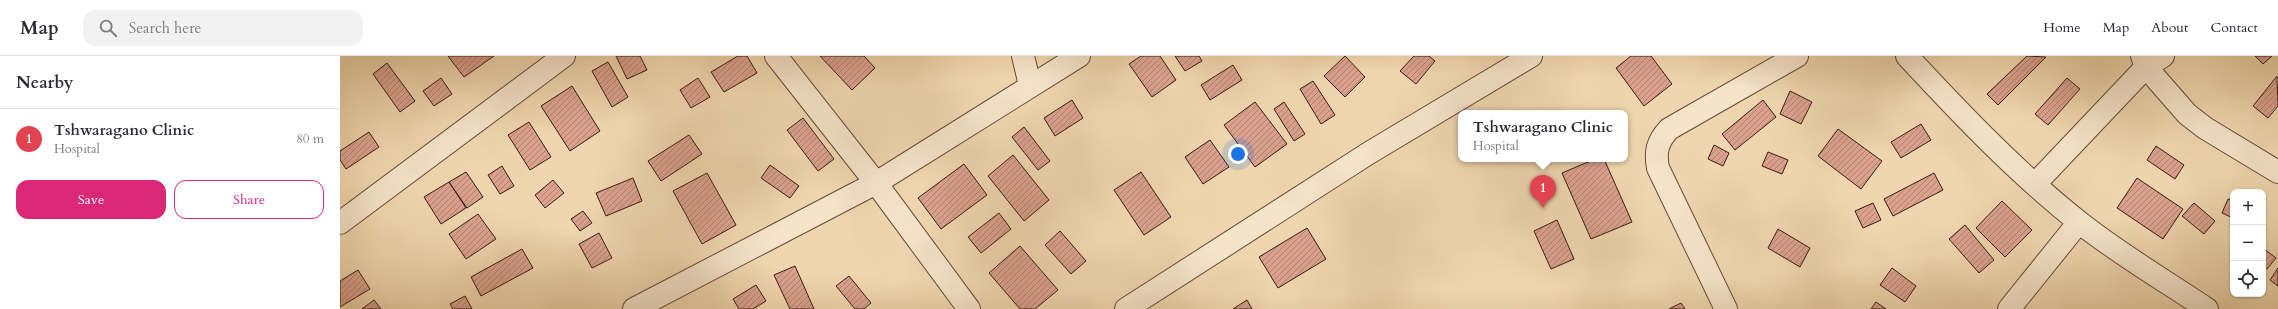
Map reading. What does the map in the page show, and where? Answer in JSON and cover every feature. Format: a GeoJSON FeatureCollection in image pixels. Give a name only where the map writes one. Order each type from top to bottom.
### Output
{"type":"FeatureCollection","features":[{"type":"Feature","properties":{"kind":"street"},"geometry":{"type":"LineString","coordinates":[[340,223],[564,56]]}},
{"type":"Feature","properties":{"kind":"street"},"geometry":{"type":"LineString","coordinates":[[776,56],[876,183],[969,309]]}},
{"type":"Feature","properties":{"kind":"street"},"geometry":{"type":"LineString","coordinates":[[1023,56],[1030,85]]}},
{"type":"Feature","properties":{"kind":"street"},"geometry":{"type":"LineString","coordinates":[[634,309],[876,183],[1030,85],[1079,56]]}},
{"type":"Feature","properties":{"kind":"street"},"geometry":{"type":"LineString","coordinates":[[1134,307],[1369,154],[1531,56]]}},
{"type":"Feature","properties":{"kind":"street"},"geometry":{"type":"LineString","coordinates":[[1726,309],[1658,168],[1656,157],[1657,146],[1669,129],[1797,56]]}},
{"type":"Feature","properties":{"kind":"street"},"geometry":{"type":"LineString","coordinates":[[1907,56],[1956,108],[2036,184],[2079,222],[2206,309]]}},
{"type":"Feature","properties":{"kind":"street"},"geometry":{"type":"LineString","coordinates":[[2036,184],[2150,60],[2193,119],[2205,128],[2278,172]]}},
{"type":"Feature","properties":{"kind":"street"},"geometry":{"type":"LineString","coordinates":[[2009,309],[2079,222]]}},
{"type":"Feature","properties":{"kind":"building"},"geometry":{"type":"Polygon","coordinates":[[[448,56],[494,56],[464,77],[448,56]]]}},
{"type":"Feature","properties":{"kind":"building"},"geometry":{"type":"Polygon","coordinates":[[[616,56],[640,56],[647,70],[627,79],[616,56]]]}},
{"type":"Feature","properties":{"kind":"building"},"geometry":{"type":"Polygon","coordinates":[[[738,56],[747,56],[757,73],[724,92],[711,72],[738,56]]]}},
{"type":"Feature","properties":{"kind":"building"},"geometry":{"type":"Polygon","coordinates":[[[820,56],[864,56],[875,68],[852,90],[820,56]]]}},
{"type":"Feature","properties":{"kind":"building"},"geometry":{"type":"Polygon","coordinates":[[[1141,56],[1160,56],[1176,80],[1152,97],[1129,64],[1141,56]]]}},
{"type":"Feature","properties":{"kind":"building"},"geometry":{"type":"Polygon","coordinates":[[[1175,56],[1199,56],[1202,61],[1185,71],[1175,56]]]}},
{"type":"Feature","properties":{"kind":"building"},"geometry":{"type":"Polygon","coordinates":[[[1345,56],[1365,77],[1345,97],[1324,76],[1345,56]]]}},
{"type":"Feature","properties":{"kind":"building"},"geometry":{"type":"Polygon","coordinates":[[[1414,56],[1429,56],[1435,61],[1416,84],[1400,71],[1414,56]]]}},
{"type":"Feature","properties":{"kind":"building"},"geometry":{"type":"Polygon","coordinates":[[[1631,56],[1651,56],[1672,84],[1644,106],[1616,68],[1631,56]]]}},
{"type":"Feature","properties":{"kind":"building"},"geometry":{"type":"Polygon","coordinates":[[[2027,56],[2046,57],[1998,105],[1987,94],[2027,56]]]}},
{"type":"Feature","properties":{"kind":"building"},"geometry":{"type":"Polygon","coordinates":[[[2255,56],[2272,56],[2263,64],[2255,56]]]}},
{"type":"Feature","properties":{"kind":"building"},"geometry":{"type":"Polygon","coordinates":[[[608,62],[628,97],[612,107],[592,71],[608,62]]]}},
{"type":"Feature","properties":{"kind":"building"},"geometry":{"type":"Polygon","coordinates":[[[387,63],[415,101],[400,112],[373,74],[387,63]]]}},
{"type":"Feature","properties":{"kind":"building"},"geometry":{"type":"Polygon","coordinates":[[[1233,65],[1242,80],[1210,100],[1201,85],[1233,65]]]}},
{"type":"Feature","properties":{"kind":"building"},"geometry":{"type":"Polygon","coordinates":[[[2277,76],[2278,106],[2268,118],[2253,106],[2277,76]]]}},
{"type":"Feature","properties":{"kind":"building"},"geometry":{"type":"Polygon","coordinates":[[[441,78],[452,94],[434,106],[423,91],[441,78]]]}},
{"type":"Feature","properties":{"kind":"building"},"geometry":{"type":"Polygon","coordinates":[[[698,78],[710,97],[691,108],[680,90],[698,78]]]}},
{"type":"Feature","properties":{"kind":"building"},"geometry":{"type":"Polygon","coordinates":[[[2067,78],[2080,89],[2048,125],[2035,114],[2067,78]]]}},
{"type":"Feature","properties":{"kind":"building"},"geometry":{"type":"Polygon","coordinates":[[[1313,81],[1335,115],[1321,124],[1300,89],[1313,81]]]}},
{"type":"Feature","properties":{"kind":"building"},"geometry":{"type":"Polygon","coordinates":[[[572,86],[600,131],[570,151],[541,106],[572,86]]]}},
{"type":"Feature","properties":{"kind":"building"},"geometry":{"type":"Polygon","coordinates":[[[1790,91],[1812,102],[1801,124],[1780,114],[1790,91]]]}},
{"type":"Feature","properties":{"kind":"building"},"geometry":{"type":"Polygon","coordinates":[[[1072,100],[1083,118],[1055,136],[1044,118],[1072,100]]]}},
{"type":"Feature","properties":{"kind":"building"},"geometry":{"type":"Polygon","coordinates":[[[1763,100],[1776,117],[1735,150],[1722,134],[1763,100]]]}},
{"type":"Feature","properties":{"kind":"building"},"geometry":{"type":"Polygon","coordinates":[[[1255,102],[1287,144],[1255,167],[1224,125],[1255,102]]]}},
{"type":"Feature","properties":{"kind":"building"},"geometry":{"type":"Polygon","coordinates":[[[1284,102],[1305,134],[1294,141],[1274,109],[1284,102]]]}},
{"type":"Feature","properties":{"kind":"building"},"geometry":{"type":"Polygon","coordinates":[[[803,118],[834,159],[818,171],[787,130],[803,118]]]}},
{"type":"Feature","properties":{"kind":"building"},"geometry":{"type":"Polygon","coordinates":[[[529,122],[551,157],[530,170],[508,135],[529,122]]]}},
{"type":"Feature","properties":{"kind":"building"},"geometry":{"type":"Polygon","coordinates":[[[1921,124],[1931,140],[1901,158],[1891,142],[1921,124]]]}},
{"type":"Feature","properties":{"kind":"building"},"geometry":{"type":"Polygon","coordinates":[[[1024,127],[1050,161],[1038,170],[1012,137],[1024,127]]]}},
{"type":"Feature","properties":{"kind":"building"},"geometry":{"type":"Polygon","coordinates":[[[1838,129],[1882,161],[1861,189],[1818,156],[1838,129]]]}},
{"type":"Feature","properties":{"kind":"building"},"geometry":{"type":"Polygon","coordinates":[[[369,132],[379,147],[346,169],[340,160],[340,151],[369,132]]]}},
{"type":"Feature","properties":{"kind":"building"},"geometry":{"type":"Polygon","coordinates":[[[689,135],[702,154],[661,181],[648,161],[689,135]]]}},
{"type":"Feature","properties":{"kind":"building"},"geometry":{"type":"Polygon","coordinates":[[[1210,140],[1229,167],[1203,184],[1185,157],[1210,140]]]}},
{"type":"Feature","properties":{"kind":"building"},"geometry":{"type":"Polygon","coordinates":[[[1714,145],[1729,153],[1723,166],[1708,159],[1714,145]]]}},
{"type":"Feature","properties":{"kind":"building"},"geometry":{"type":"Polygon","coordinates":[[[2156,146],[2184,165],[2175,179],[2147,160],[2156,146]]]}},
{"type":"Feature","properties":{"kind":"building"},"geometry":{"type":"Polygon","coordinates":[[[1768,152],[1788,160],[1782,174],[1762,166],[1768,152]]]}},
{"type":"Feature","properties":{"kind":"building"},"geometry":{"type":"Polygon","coordinates":[[[1013,155],[1049,200],[1024,221],[988,176],[1013,155]]]}},
{"type":"Feature","properties":{"kind":"building"},"geometry":{"type":"Polygon","coordinates":[[[1588,162],[1605,162],[1632,222],[1591,239],[1562,173],[1588,162]]]}},
{"type":"Feature","properties":{"kind":"building"},"geometry":{"type":"Polygon","coordinates":[[[964,164],[987,195],[941,229],[918,198],[964,164]]]}},
{"type":"Feature","properties":{"kind":"building"},"geometry":{"type":"Polygon","coordinates":[[[770,165],[799,186],[790,198],[761,178],[770,165]]]}},
{"type":"Feature","properties":{"kind":"building"},"geometry":{"type":"Polygon","coordinates":[[[502,166],[514,186],[500,194],[488,175],[502,166]]]}},
{"type":"Feature","properties":{"kind":"building"},"geometry":{"type":"Polygon","coordinates":[[[466,172],[483,197],[467,208],[449,182],[466,172]]]}},
{"type":"Feature","properties":{"kind":"building"},"geometry":{"type":"Polygon","coordinates":[[[1141,172],[1171,217],[1144,235],[1114,190],[1141,172]]]}},
{"type":"Feature","properties":{"kind":"building"},"geometry":{"type":"Polygon","coordinates":[[[707,173],[736,225],[702,244],[673,191],[707,173]]]}},
{"type":"Feature","properties":{"kind":"building"},"geometry":{"type":"Polygon","coordinates":[[[1934,173],[1943,190],[1893,216],[1884,199],[1934,173]]]}},
{"type":"Feature","properties":{"kind":"building"},"geometry":{"type":"Polygon","coordinates":[[[633,178],[642,201],[606,216],[596,193],[633,178]]]}},
{"type":"Feature","properties":{"kind":"building"},"geometry":{"type":"Polygon","coordinates":[[[2137,178],[2183,209],[2163,239],[2117,208],[2137,178]]]}},
{"type":"Feature","properties":{"kind":"building"},"geometry":{"type":"Polygon","coordinates":[[[553,180],[564,193],[545,208],[535,195],[553,180]]]}},
{"type":"Feature","properties":{"kind":"building"},"geometry":{"type":"Polygon","coordinates":[[[449,182],[466,208],[441,224],[424,197],[449,182]]]}},
{"type":"Feature","properties":{"kind":"building"},"geometry":{"type":"Polygon","coordinates":[[[2228,199],[2230,200],[2230,217],[2222,213],[2228,199]]]}},
{"type":"Feature","properties":{"kind":"building"},"geometry":{"type":"Polygon","coordinates":[[[2002,201],[2032,230],[2005,257],[1976,228],[2002,201]]]}},
{"type":"Feature","properties":{"kind":"building"},"geometry":{"type":"Polygon","coordinates":[[[1873,203],[1881,220],[1863,228],[1855,211],[1873,203]]]}},
{"type":"Feature","properties":{"kind":"building"},"geometry":{"type":"Polygon","coordinates":[[[2194,203],[2215,221],[2204,234],[2182,216],[2194,203]]]}},
{"type":"Feature","properties":{"kind":"building"},"geometry":{"type":"Polygon","coordinates":[[[583,211],[592,223],[580,231],[571,219],[583,211]]]}},
{"type":"Feature","properties":{"kind":"building"},"geometry":{"type":"Polygon","coordinates":[[[999,213],[1011,229],[981,253],[968,237],[999,213]]]}},
{"type":"Feature","properties":{"kind":"building"},"geometry":{"type":"Polygon","coordinates":[[[478,214],[496,239],[466,259],[449,234],[478,214]]]}},
{"type":"Feature","properties":{"kind":"building"},"geometry":{"type":"Polygon","coordinates":[[[1557,220],[1574,259],[1551,269],[1534,231],[1557,220]]]}},
{"type":"Feature","properties":{"kind":"building"},"geometry":{"type":"Polygon","coordinates":[[[1965,225],[1994,260],[1979,273],[1949,239],[1965,225]]]}},
{"type":"Feature","properties":{"kind":"building"},"geometry":{"type":"Polygon","coordinates":[[[1307,228],[1326,259],[1278,288],[1259,257],[1307,228]]]}},
{"type":"Feature","properties":{"kind":"building"},"geometry":{"type":"Polygon","coordinates":[[[1778,229],[1810,248],[1800,267],[1768,248],[1778,229]]]}},
{"type":"Feature","properties":{"kind":"building"},"geometry":{"type":"Polygon","coordinates":[[[1060,231],[1086,261],[1071,274],[1045,245],[1060,231]]]}},
{"type":"Feature","properties":{"kind":"building"},"geometry":{"type":"Polygon","coordinates":[[[599,233],[612,258],[592,268],[579,244],[599,233]]]}},
{"type":"Feature","properties":{"kind":"building"},"geometry":{"type":"Polygon","coordinates":[[[1020,246],[1058,290],[1035,309],[1020,309],[989,273],[1020,246]]]}},
{"type":"Feature","properties":{"kind":"building"},"geometry":{"type":"Polygon","coordinates":[[[522,249],[533,268],[481,296],[471,277],[522,249]]]}},
{"type":"Feature","properties":{"kind":"building"},"geometry":{"type":"Polygon","coordinates":[[[2266,250],[2276,258],[2267,269],[2266,268],[2266,250]]]}},
{"type":"Feature","properties":{"kind":"building"},"geometry":{"type":"Polygon","coordinates":[[[795,266],[814,309],[790,309],[774,275],[795,266]]]}},
{"type":"Feature","properties":{"kind":"building"},"geometry":{"type":"Polygon","coordinates":[[[1892,268],[1916,286],[1905,302],[1880,285],[1892,268]]]}},
{"type":"Feature","properties":{"kind":"building"},"geometry":{"type":"Polygon","coordinates":[[[2278,268],[2278,286],[2270,280],[2278,268]]]}},
{"type":"Feature","properties":{"kind":"building"},"geometry":{"type":"Polygon","coordinates":[[[358,270],[370,289],[340,307],[340,281],[358,270]]]}},
{"type":"Feature","properties":{"kind":"building"},"geometry":{"type":"Polygon","coordinates":[[[849,276],[871,303],[864,309],[855,309],[836,286],[849,276]]]}},
{"type":"Feature","properties":{"kind":"building"},"geometry":{"type":"Polygon","coordinates":[[[756,285],[766,301],[753,309],[739,309],[733,299],[756,285]]]}},
{"type":"Feature","properties":{"kind":"building"},"geometry":{"type":"Polygon","coordinates":[[[465,296],[472,309],[453,309],[450,304],[465,296]]]}},
{"type":"Feature","properties":{"kind":"building"},"geometry":{"type":"Polygon","coordinates":[[[374,300],[381,309],[362,309],[374,300]]]}},
{"type":"Feature","properties":{"kind":"building"},"geometry":{"type":"Polygon","coordinates":[[[1247,300],[1252,309],[1233,309],[1247,300]]]}},
{"type":"Feature","properties":{"kind":"building"},"geometry":{"type":"Polygon","coordinates":[[[1876,302],[1886,309],[1871,309],[1876,302]]]}},
{"type":"Feature","properties":{"kind":"building"},"geometry":{"type":"Polygon","coordinates":[[[1681,303],[1685,309],[1669,309],[1681,303]]]}},
{"type":"Feature","properties":{"kind":"place","name":"Tshwaragano Clinic"},"geometry":{"type":"Point","coordinates":[1543,208]}}]}
